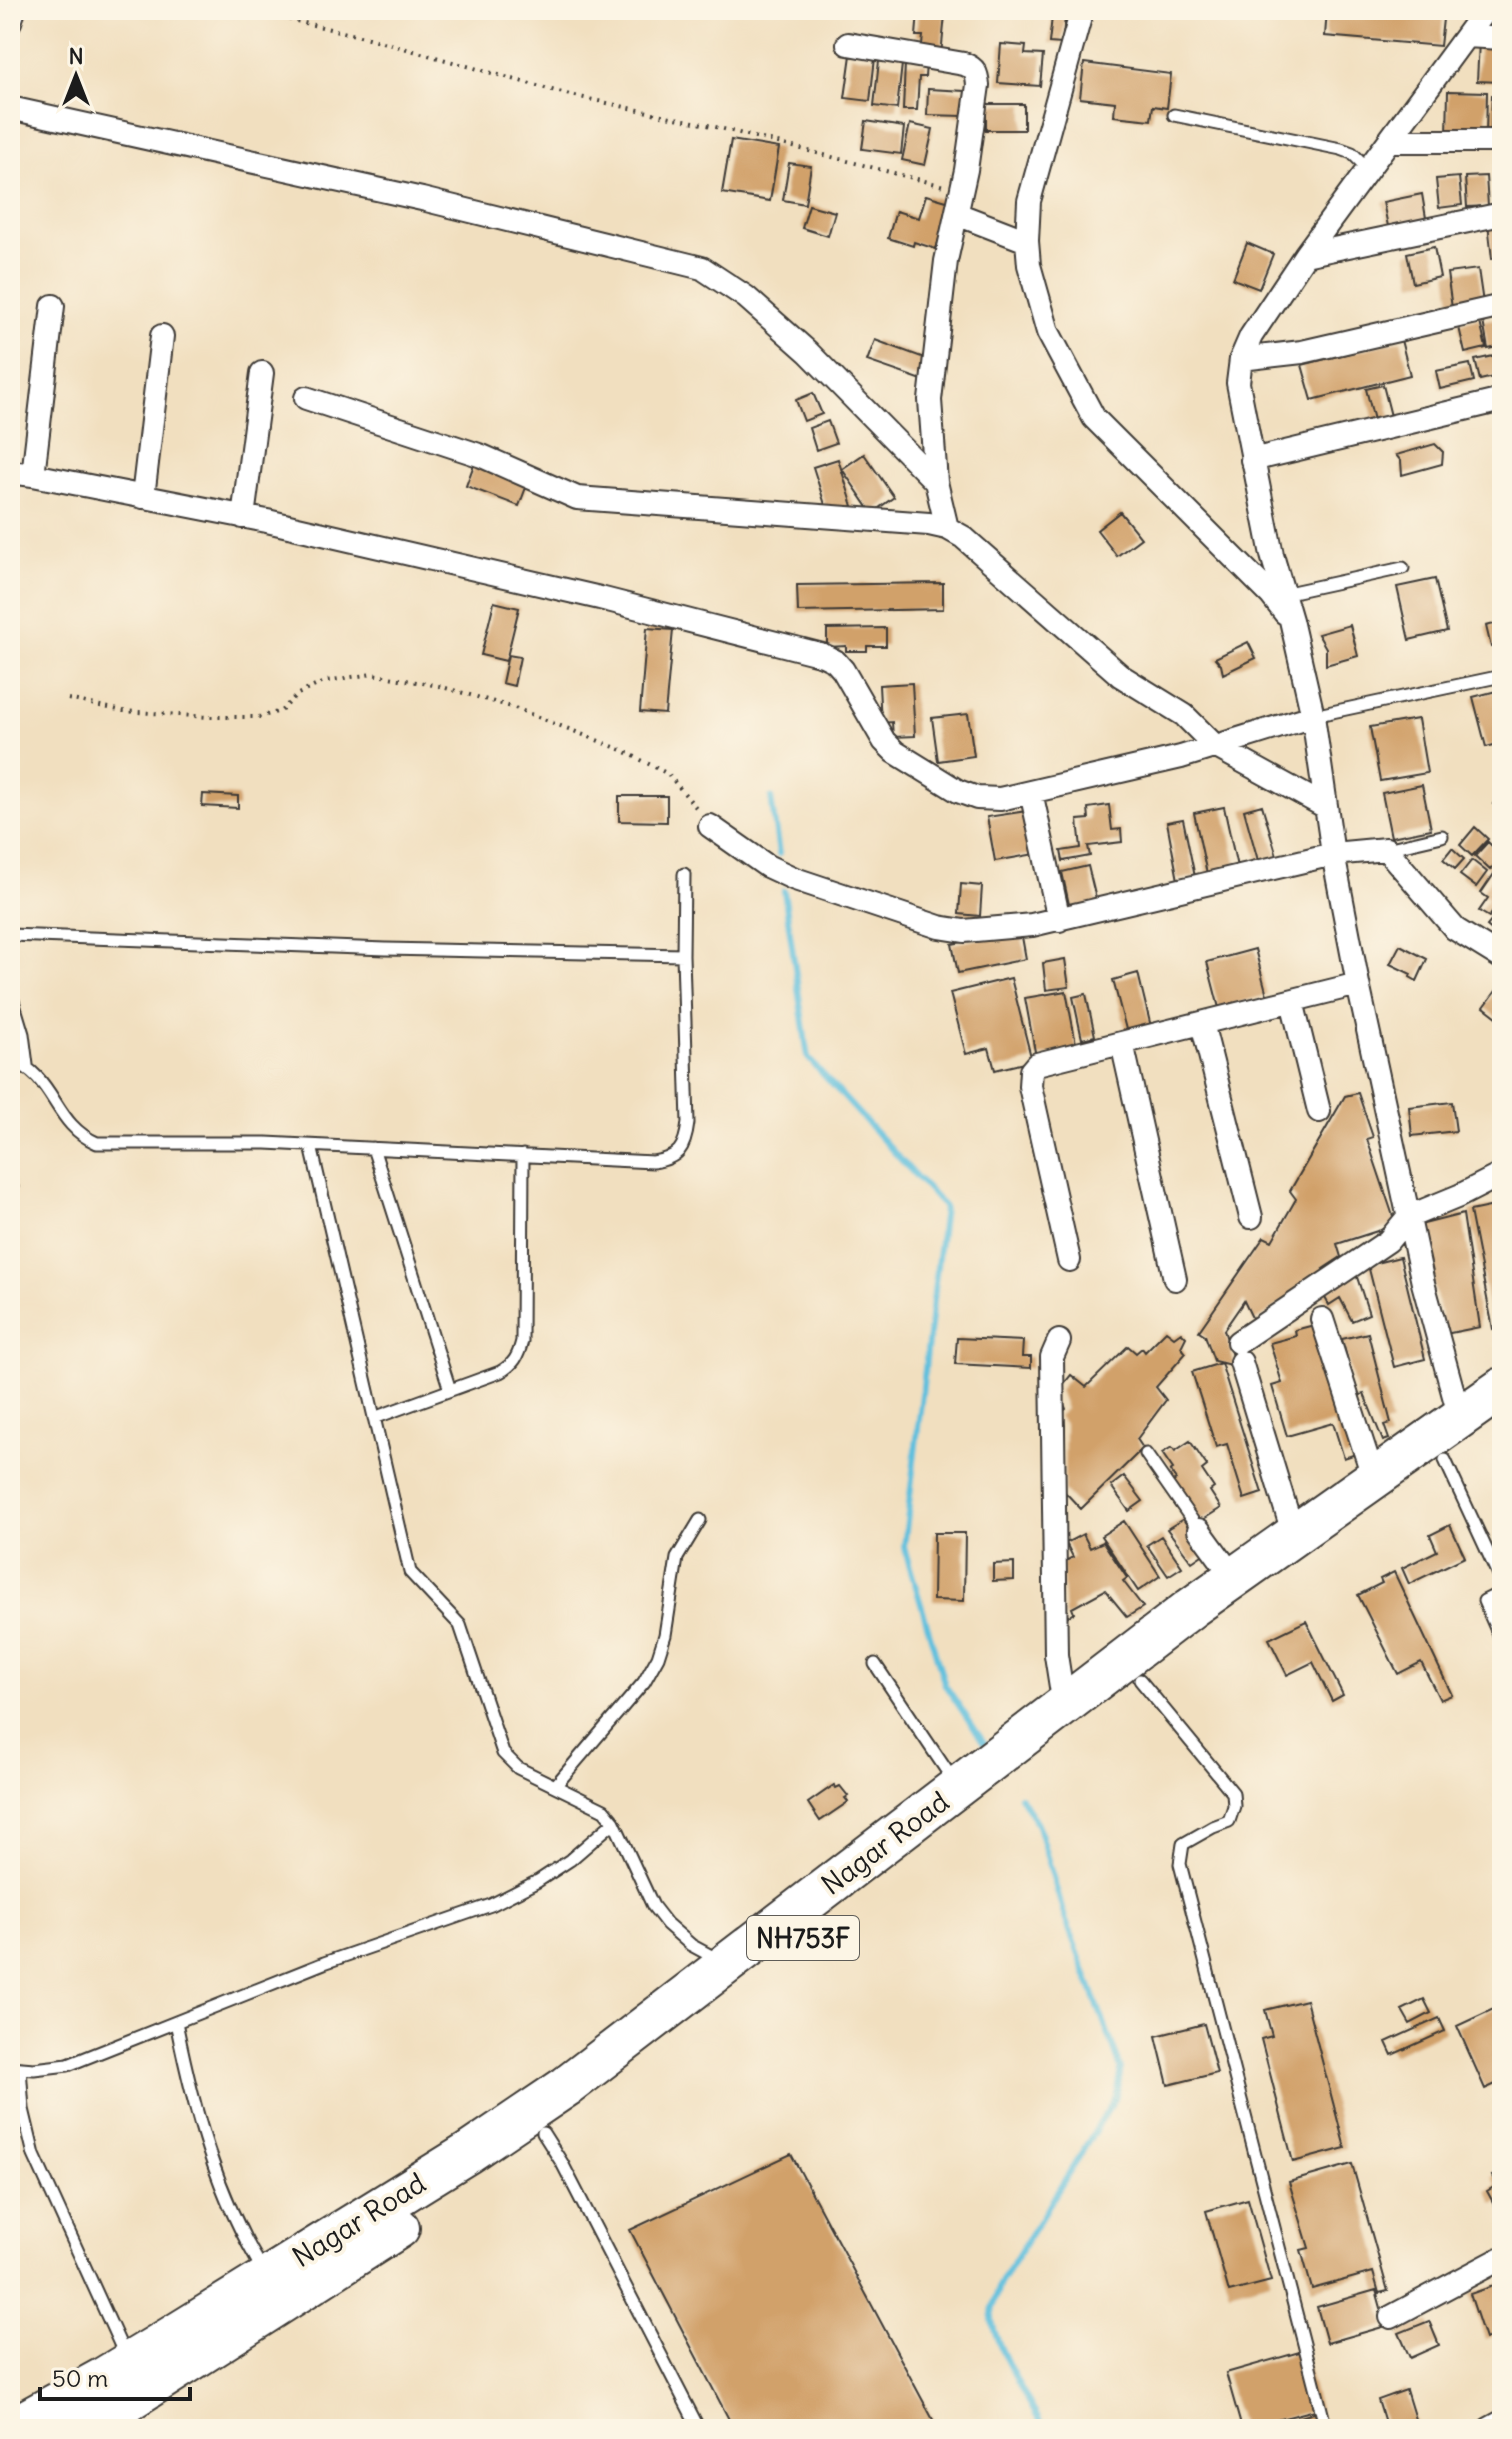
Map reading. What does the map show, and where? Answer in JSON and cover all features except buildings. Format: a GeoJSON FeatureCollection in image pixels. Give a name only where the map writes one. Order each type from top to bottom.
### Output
{"type":"FeatureCollection","features":[{"type":"Feature","properties":{"kind":"highway","name":"Nagar Road"},"geometry":{"type":"LineString","coordinates":[[15,2422],[129,2363],[468,2153],[567,2086],[1234,1578],[1502,1388]]}},
{"type":"Feature","properties":{"kind":"highway","name":"Nagar Road"},"geometry":{"type":"LineString","coordinates":[[84,2429],[583,2106],[1207,1628],[1502,1419]]}},
{"type":"Feature","properties":{"kind":"street"},"geometry":{"type":"LineString","coordinates":[[10,22],[14,10]]}},
{"type":"Feature","properties":{"kind":"street"},"geometry":{"type":"LineString","coordinates":[[1082,10],[1029,201],[1029,265],[1048,332],[1094,418],[1271,595],[1291,620]]}},
{"type":"Feature","properties":{"kind":"street"},"geometry":{"type":"LineString","coordinates":[[1460,1418],[1423,1283],[1358,984],[1333,854],[1313,716],[1272,555],[1238,383],[1241,359],[1251,336],[1305,255],[1485,10]]}},
{"type":"Feature","properties":{"kind":"street"},"geometry":{"type":"LineString","coordinates":[[1466,36],[1502,38]]}},
{"type":"Feature","properties":{"kind":"street"},"geometry":{"type":"LineString","coordinates":[[848,44],[973,67],[977,74],[978,85],[962,190],[946,261],[930,400],[936,482],[947,528]]}},
{"type":"Feature","properties":{"kind":"street"},"geometry":{"type":"LineString","coordinates":[[10,108],[422,199],[702,268],[746,297],[808,352],[936,482]]}},
{"type":"Feature","properties":{"kind":"street"},"geometry":{"type":"LineString","coordinates":[[1389,141],[1502,141]]}},
{"type":"Feature","properties":{"kind":"street"},"geometry":{"type":"LineString","coordinates":[[957,214],[1027,241]]}},
{"type":"Feature","properties":{"kind":"street"},"geometry":{"type":"LineString","coordinates":[[1305,255],[1502,214]]}},
{"type":"Feature","properties":{"kind":"street"},"geometry":{"type":"LineString","coordinates":[[33,475],[53,306]]}},
{"type":"Feature","properties":{"kind":"street"},"geometry":{"type":"LineString","coordinates":[[1241,359],[1302,352],[1502,306]]}},
{"type":"Feature","properties":{"kind":"street"},"geometry":{"type":"LineString","coordinates":[[143,497],[162,336]]}},
{"type":"Feature","properties":{"kind":"street"},"geometry":{"type":"LineString","coordinates":[[243,517],[262,373]]}},
{"type":"Feature","properties":{"kind":"street"},"geometry":{"type":"LineString","coordinates":[[306,398],[482,456],[577,498],[929,524],[947,528],[963,537],[1109,667],[1184,715],[1215,746],[1326,807]]}},
{"type":"Feature","properties":{"kind":"street"},"geometry":{"type":"LineString","coordinates":[[1252,460],[1502,400]]}},
{"type":"Feature","properties":{"kind":"street"},"geometry":{"type":"LineString","coordinates":[[10,472],[243,517],[600,598],[823,655],[843,670],[884,741],[895,752],[958,791],[977,798],[1000,799],[1181,757],[1313,716]]}},
{"type":"Feature","properties":{"kind":"street"},"geometry":{"type":"LineString","coordinates":[[1031,792],[1059,920]]}},
{"type":"Feature","properties":{"kind":"street"},"geometry":{"type":"LineString","coordinates":[[710,826],[767,866],[795,879],[939,927],[964,931],[1059,920],[1333,854],[1386,849],[1455,929],[1502,958]]}},
{"type":"Feature","properties":{"kind":"street"},"geometry":{"type":"LineString","coordinates":[[1069,1260],[1030,1086],[1031,1071],[1037,1064],[1358,984]]}},
{"type":"Feature","properties":{"kind":"street"},"geometry":{"type":"LineString","coordinates":[[1292,1001],[1319,1111]]}},
{"type":"Feature","properties":{"kind":"street"},"geometry":{"type":"LineString","coordinates":[[1202,1023],[1251,1217]]}},
{"type":"Feature","properties":{"kind":"street"},"geometry":{"type":"LineString","coordinates":[[1122,1043],[1175,1279]]}},
{"type":"Feature","properties":{"kind":"street"},"geometry":{"type":"LineString","coordinates":[[1294,1536],[1239,1352],[1388,1241],[1408,1217],[1502,1174]]}},
{"type":"Feature","properties":{"kind":"street"},"geometry":{"type":"LineString","coordinates":[[1322,1319],[1374,1479]]}},
{"type":"Feature","properties":{"kind":"street"},"geometry":{"type":"LineString","coordinates":[[1059,1341],[1052,1357],[1056,1655],[1064,1706]]}},
{"type":"Feature","properties":{"kind":"street"},"geometry":{"type":"LineString","coordinates":[[1199,1530],[1234,1578]]}},
{"type":"Feature","properties":{"kind":"street"},"geometry":{"type":"LineString","coordinates":[[1391,2317],[1502,2258]]}},
{"type":"Feature","properties":{"kind":"street"},"geometry":{"type":"LineString","coordinates":[[1489,2429],[1502,2422]]}},
{"type":"Feature","properties":{"kind":"lane"},"geometry":{"type":"LineString","coordinates":[[1174,115],[1341,149],[1352,153],[1368,169]]}},
{"type":"Feature","properties":{"kind":"lane"},"geometry":{"type":"LineString","coordinates":[[1283,594],[1403,568]]}},
{"type":"Feature","properties":{"kind":"lane"},"geometry":{"type":"LineString","coordinates":[[1313,716],[1502,676]]}},
{"type":"Feature","properties":{"kind":"lane"},"geometry":{"type":"LineString","coordinates":[[1386,849],[1442,836]]}},
{"type":"Feature","properties":{"kind":"lane"},"geometry":{"type":"LineString","coordinates":[[10,1059],[27,1065],[41,1079],[71,1127],[81,1136],[97,1143],[266,1143],[653,1162],[670,1159],[686,1139],[688,1123],[684,874]]}},
{"type":"Feature","properties":{"kind":"lane"},"geometry":{"type":"LineString","coordinates":[[10,935],[386,949],[683,955]]}},
{"type":"Feature","properties":{"kind":"lane"},"geometry":{"type":"LineString","coordinates":[[10,991],[23,1034],[27,1065]]}},
{"type":"Feature","properties":{"kind":"lane"},"geometry":{"type":"LineString","coordinates":[[311,1146],[410,1572],[460,1625],[503,1753],[518,1768],[604,1810],[614,1822],[653,1906],[667,1924],[691,1945],[726,1964]]}},
{"type":"Feature","properties":{"kind":"lane"},"geometry":{"type":"LineString","coordinates":[[373,1148],[450,1390]]}},
{"type":"Feature","properties":{"kind":"lane"},"geometry":{"type":"LineString","coordinates":[[374,1418],[500,1372],[511,1366],[518,1356],[522,1341],[523,1155]]}},
{"type":"Feature","properties":{"kind":"lane"},"geometry":{"type":"LineString","coordinates":[[1146,1454],[1199,1530]]}},
{"type":"Feature","properties":{"kind":"lane"},"geometry":{"type":"LineString","coordinates":[[1445,1460],[1502,1583]]}},
{"type":"Feature","properties":{"kind":"lane"},"geometry":{"type":"LineString","coordinates":[[555,1786],[644,1682],[658,1657],[665,1635],[677,1558],[700,1520]]}},
{"type":"Feature","properties":{"kind":"lane"},"geometry":{"type":"LineString","coordinates":[[1502,1592],[1484,1601],[1502,1642]]}},
{"type":"Feature","properties":{"kind":"lane"},"geometry":{"type":"LineString","coordinates":[[875,1664],[983,1768]]}},
{"type":"Feature","properties":{"kind":"lane"},"geometry":{"type":"LineString","coordinates":[[1140,1680],[1233,1793],[1234,1806],[1229,1821],[1183,1844],[1180,1864],[1326,2429]]}},
{"type":"Feature","properties":{"kind":"lane"},"geometry":{"type":"LineString","coordinates":[[129,2363],[34,2155],[15,2067],[34,2069],[68,2065],[324,1963],[491,1905],[538,1881],[570,1860],[614,1822]]}},
{"type":"Feature","properties":{"kind":"lane"},"geometry":{"type":"LineString","coordinates":[[176,2022],[206,2147],[228,2207],[267,2277]]}},
{"type":"Feature","properties":{"kind":"lane"},"geometry":{"type":"LineString","coordinates":[[543,2133],[562,2163],[699,2429]]}},
{"type":"Feature","properties":{"kind":"path"},"geometry":{"type":"LineString","coordinates":[[250,10],[368,38],[566,94],[712,126],[962,190]]}},
{"type":"Feature","properties":{"kind":"path"},"geometry":{"type":"LineString","coordinates":[[68,699],[123,711],[259,717],[281,711],[298,694],[326,681],[372,674],[439,686],[515,708],[622,750],[668,774],[710,826]]}},
{"type":"Feature","properties":{"kind":"waterway"},"geometry":{"type":"LineString","coordinates":[[771,798],[779,854]]}},
{"type":"Feature","properties":{"kind":"waterway"},"geometry":{"type":"LineString","coordinates":[[784,891],[808,1058],[944,1207],[904,1547],[945,1685],[987,1747]]}},
{"type":"Feature","properties":{"kind":"waterway"},"geometry":{"type":"LineString","coordinates":[[1020,1796],[1038,1826],[1065,1918],[1121,2068],[1116,2097],[1000,2284],[993,2307],[993,2326],[998,2340],[1044,2429]]}}]}
